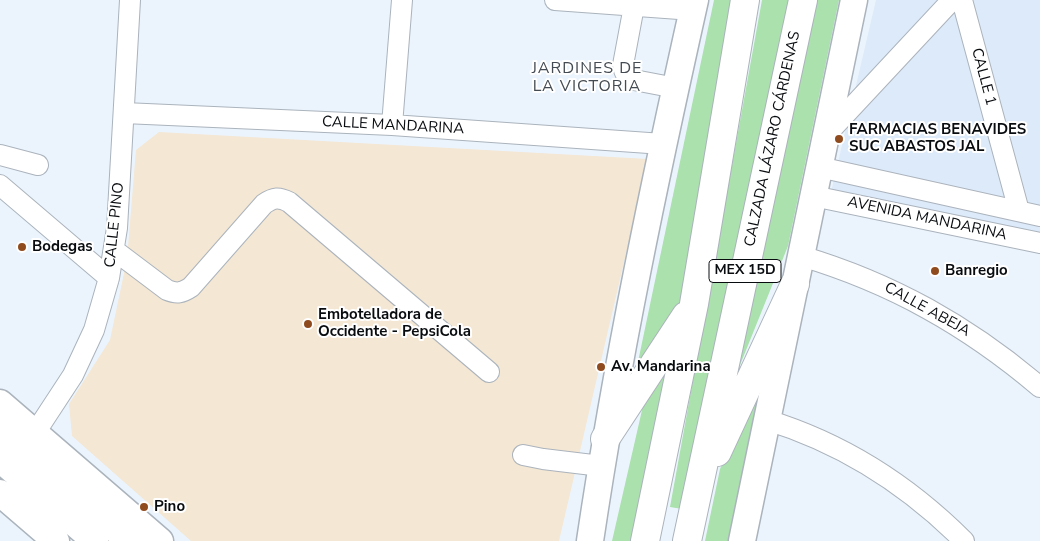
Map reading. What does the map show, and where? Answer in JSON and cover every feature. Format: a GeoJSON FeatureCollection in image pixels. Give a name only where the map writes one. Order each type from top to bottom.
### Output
{"type":"FeatureCollection","features":[{"type":"Feature","properties":{"kind":"highway","name":"MEX 15D"},"geometry":{"type":"LineString","coordinates":[[645,541],[694,304],[745,0]]}},
{"type":"Feature","properties":{"kind":"highway","name":"CALZADA LÁZARO CÁRDENAS"},"geometry":{"type":"LineString","coordinates":[[687,541],[803,0]]}},
{"type":"Feature","properties":{"kind":"highway"},"geometry":{"type":"LineString","coordinates":[[696,496],[795,284]]}},
{"type":"Feature","properties":{"kind":"highway"},"geometry":{"type":"LineString","coordinates":[[605,439],[694,304]]}},
{"type":"Feature","properties":{"kind":"main road"},"geometry":{"type":"LineString","coordinates":[[742,541],[854,0]]}},
{"type":"Feature","properties":{"kind":"main road"},"geometry":{"type":"LineString","coordinates":[[590,541],[605,439],[663,144],[694,5]]}},
{"type":"Feature","properties":{"kind":"main road"},"geometry":{"type":"LineString","coordinates":[[0,403],[160,541]]}},
{"type":"Feature","properties":{"kind":"main road"},"geometry":{"type":"LineString","coordinates":[[0,430],[129,541]]}},
{"type":"Feature","properties":{"kind":"main road"},"geometry":{"type":"LineString","coordinates":[[0,459],[95,541]]}},
{"type":"Feature","properties":{"kind":"main road"},"geometry":{"type":"LineString","coordinates":[[0,493],[56,541]]}},
{"type":"Feature","properties":{"kind":"street","name":"CALLE PINO"},"geometry":{"type":"LineString","coordinates":[[34,433],[73,375],[94,330],[109,278],[117,228],[130,0]]}},
{"type":"Feature","properties":{"kind":"street"},"geometry":{"type":"LineString","coordinates":[[392,125],[402,0]]}},
{"type":"Feature","properties":{"kind":"street"},"geometry":{"type":"LineString","coordinates":[[555,0],[634,6],[694,5]]}},
{"type":"Feature","properties":{"kind":"street"},"geometry":{"type":"LineString","coordinates":[[826,135],[952,0]]}},
{"type":"Feature","properties":{"kind":"street","name":"CALLE 1"},"geometry":{"type":"LineString","coordinates":[[962,0],[1019,211]]}},
{"type":"Feature","properties":{"kind":"street"},"geometry":{"type":"LineString","coordinates":[[634,6],[623,65],[624,72],[634,80],[676,88]]}},
{"type":"Feature","properties":{"kind":"street","name":"CALLE MANDARINA"},"geometry":{"type":"LineString","coordinates":[[124,113],[392,125],[663,144]]}},
{"type":"Feature","properties":{"kind":"street"},"geometry":{"type":"LineString","coordinates":[[0,155],[38,165]]}},
{"type":"Feature","properties":{"kind":"street","name":"AVENIDA MANDARINA"},"geometry":{"type":"LineString","coordinates":[[819,166],[1040,216]]}},
{"type":"Feature","properties":{"kind":"street"},"geometry":{"type":"LineString","coordinates":[[0,186],[109,278]]}},
{"type":"Feature","properties":{"kind":"street","name":"AVENIDA MANDARINA"},"geometry":{"type":"LineString","coordinates":[[813,196],[1040,243]]}},
{"type":"Feature","properties":{"kind":"street"},"geometry":{"type":"LineString","coordinates":[[114,250],[167,290],[175,293],[184,292],[191,287],[264,204],[272,198],[281,198],[290,202],[489,372]]}},
{"type":"Feature","properties":{"kind":"street","name":"CALLE ABEJA"},"geometry":{"type":"LineString","coordinates":[[801,256],[831,265],[892,289],[939,314],[978,339],[1040,387]]}},
{"type":"Feature","properties":{"kind":"street"},"geometry":{"type":"LineString","coordinates":[[767,420],[821,439],[882,474],[919,501],[964,541]]}},
{"type":"Feature","properties":{"kind":"street"},"geometry":{"type":"LineString","coordinates":[[523,455],[601,466]]}},
{"type":"Feature","properties":{"kind":"shaded area"},"geometry":{"type":"Polygon","coordinates":[[[876,0],[1040,0],[1040,252],[828,205],[876,0]]]}},
{"type":"Feature","properties":{"kind":"shaded area"},"geometry":{"type":"Polygon","coordinates":[[[159,132],[648,159],[559,541],[191,541],[72,436],[69,404],[110,340],[127,259],[136,150],[159,132]]]}},
{"type":"Feature","properties":{"kind":"green space"},"geometry":{"type":"Polygon","coordinates":[[[714,0],[732,0],[682,301],[635,376],[714,0]]]}},
{"type":"Feature","properties":{"kind":"green space"},"geometry":{"type":"Polygon","coordinates":[[[762,0],[790,0],[682,509],[670,507],[762,0]]]}},
{"type":"Feature","properties":{"kind":"green space"},"geometry":{"type":"Polygon","coordinates":[[[815,0],[839,0],[788,246],[734,380],[815,0]]]}},
{"type":"Feature","properties":{"kind":"green space"},"geometry":{"type":"Polygon","coordinates":[[[679,336],[637,541],[612,541],[648,384],[679,336]]]}},
{"type":"Feature","properties":{"kind":"green space"},"geometry":{"type":"Polygon","coordinates":[[[767,364],[732,541],[705,541],[720,469],[767,364]]]}},
{"type":"Feature","properties":{"kind":"place","name":"FARMACIAS BENAVIDES SUC ABASTOS JAL"},"geometry":{"type":"Point","coordinates":[839,139]}},
{"type":"Feature","properties":{"kind":"place","name":"Bodegas"},"geometry":{"type":"Point","coordinates":[22,247]}},
{"type":"Feature","properties":{"kind":"place","name":"Banregio"},"geometry":{"type":"Point","coordinates":[935,271]}},
{"type":"Feature","properties":{"kind":"place","name":"Embotelladora de Occidente - PepsiCola"},"geometry":{"type":"Point","coordinates":[308,324]}},
{"type":"Feature","properties":{"kind":"place","name":"Av. Mandarina"},"geometry":{"type":"Point","coordinates":[601,367]}},
{"type":"Feature","properties":{"kind":"place","name":"Pino"},"geometry":{"type":"Point","coordinates":[144,507]}},
{"type":"Feature","properties":{"kind":"district","name":"JARDINES DE LA VICTORIA"},"geometry":{"type":"Point","coordinates":[587,78]}}]}
